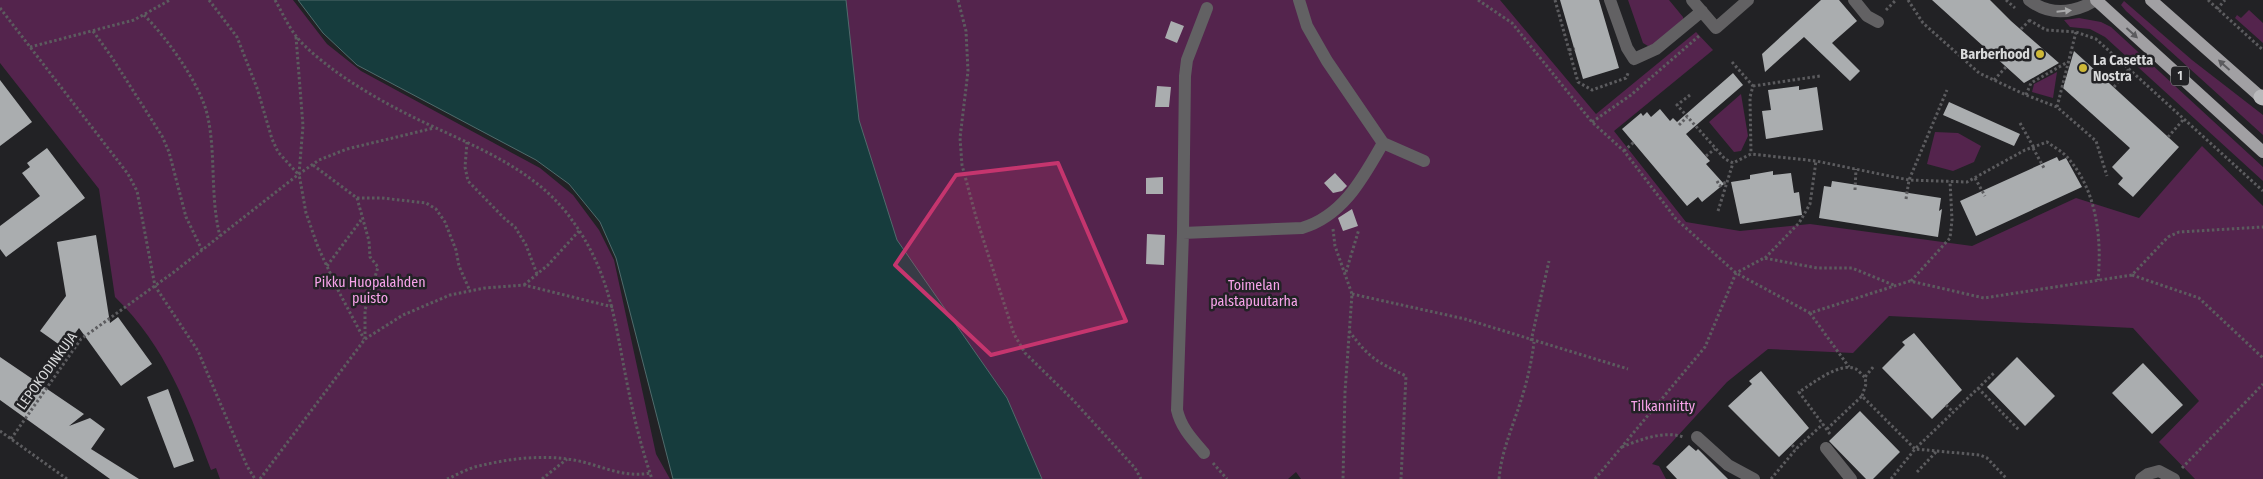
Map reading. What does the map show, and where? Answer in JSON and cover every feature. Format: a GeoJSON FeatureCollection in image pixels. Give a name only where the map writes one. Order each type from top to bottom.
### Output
{"type":"FeatureCollection","features":[{"type":"Feature","properties":{"kind":"main road","name":"1"},"geometry":{"type":"LineString","coordinates":[[2096,0],[2263,152]]}},
{"type":"Feature","properties":{"kind":"main road"},"geometry":{"type":"LineString","coordinates":[[2151,0],[2262,98]]}},
{"type":"Feature","properties":{"kind":"street"},"geometry":{"type":"LineString","coordinates":[[1300,0],[1307,26],[1327,62],[1383,143],[1424,161]]}},
{"type":"Feature","properties":{"kind":"street"},"geometry":{"type":"LineString","coordinates":[[1610,0],[1627,48],[1634,59],[1656,49],[1702,11]]}},
{"type":"Feature","properties":{"kind":"street"},"geometry":{"type":"LineString","coordinates":[[1692,0],[1716,28],[1748,0]]}},
{"type":"Feature","properties":{"kind":"street"},"geometry":{"type":"LineString","coordinates":[[1854,0],[1867,16],[1878,22]]}},
{"type":"Feature","properties":{"kind":"street"},"geometry":{"type":"LineString","coordinates":[[2032,1],[2047,11],[2061,12],[2081,8],[2096,0]]}},
{"type":"Feature","properties":{"kind":"street"},"geometry":{"type":"LineString","coordinates":[[1204,454],[1184,429],[1177,410],[1183,233],[1184,76],[1187,60],[1206,8]]}},
{"type":"Feature","properties":{"kind":"street"},"geometry":{"type":"LineString","coordinates":[[1183,233],[1302,228],[1316,224],[1330,214],[1361,180],[1383,143]]}},
{"type":"Feature","properties":{"kind":"street"},"geometry":{"type":"LineString","coordinates":[[1698,437],[1728,465],[1754,479]]}},
{"type":"Feature","properties":{"kind":"street"},"geometry":{"type":"LineString","coordinates":[[1826,448],[1851,479]]}},
{"type":"Feature","properties":{"kind":"street"},"geometry":{"type":"LineString","coordinates":[[2141,479],[2148,474],[2159,471],[2174,479]]}},
{"type":"Feature","properties":{"kind":"path"},"geometry":{"type":"LineString","coordinates":[[30,47],[134,20],[170,0]]}},
{"type":"Feature","properties":{"kind":"path"},"geometry":{"type":"LineString","coordinates":[[209,0],[237,37],[257,88],[272,139],[278,152],[299,174]]}},
{"type":"Feature","properties":{"kind":"path"},"geometry":{"type":"LineString","coordinates":[[275,0],[296,36],[324,62],[367,94],[434,128],[467,142],[522,173],[565,211],[594,254],[613,307],[628,390],[652,479]]}},
{"type":"Feature","properties":{"kind":"path"},"geometry":{"type":"LineString","coordinates":[[958,0],[966,31],[968,71],[960,138],[962,165],[976,217],[1014,334],[1025,353],[1073,400],[1135,468],[1140,479]]}},
{"type":"Feature","properties":{"kind":"path"},"geometry":{"type":"LineString","coordinates":[[1478,0],[1512,22],[1592,122],[1624,151],[1676,219],[1736,273],[1810,313],[1848,367]]}},
{"type":"Feature","properties":{"kind":"path"},"geometry":{"type":"LineString","coordinates":[[1554,0],[1578,82],[1592,90],[1626,78],[1634,59]]}},
{"type":"Feature","properties":{"kind":"path"},"geometry":{"type":"LineString","coordinates":[[1908,0],[1923,23],[1979,73],[2026,95],[2057,106],[2096,141],[2107,176]]}},
{"type":"Feature","properties":{"kind":"path"},"geometry":{"type":"LineString","coordinates":[[2208,0],[2263,50]]}},
{"type":"Feature","properties":{"kind":"path"},"geometry":{"type":"LineString","coordinates":[[2217,9],[2225,0]]}},
{"type":"Feature","properties":{"kind":"path"},"geometry":{"type":"LineString","coordinates":[[0,8],[114,155],[137,191],[155,286],[198,351],[247,466],[255,479]]}},
{"type":"Feature","properties":{"kind":"path"},"geometry":{"type":"LineString","coordinates":[[144,15],[168,40],[184,66],[206,110],[220,236]]}},
{"type":"Feature","properties":{"kind":"path"},"geometry":{"type":"LineString","coordinates":[[2021,29],[2030,20]]}},
{"type":"Feature","properties":{"kind":"path"},"geometry":{"type":"LineString","coordinates":[[93,30],[162,136],[169,152],[186,217],[202,250]]}},
{"type":"Feature","properties":{"kind":"path"},"geometry":{"type":"LineString","coordinates":[[2057,106],[2066,62],[2076,32],[2096,39],[2263,191]]}},
{"type":"Feature","properties":{"kind":"path"},"geometry":{"type":"LineString","coordinates":[[1592,122],[1630,95],[1702,33]]}},
{"type":"Feature","properties":{"kind":"path"},"geometry":{"type":"LineString","coordinates":[[296,36],[303,126],[299,174],[306,213],[327,266],[364,339]]}},
{"type":"Feature","properties":{"kind":"path"},"geometry":{"type":"LineString","coordinates":[[1569,50],[1575,49]]}},
{"type":"Feature","properties":{"kind":"path"},"geometry":{"type":"LineString","coordinates":[[1732,62],[1753,86]]}},
{"type":"Feature","properties":{"kind":"path"},"geometry":{"type":"LineString","coordinates":[[2026,95],[2031,83],[2066,62]]}},
{"type":"Feature","properties":{"kind":"path"},"geometry":{"type":"LineString","coordinates":[[1994,80],[2006,67]]}},
{"type":"Feature","properties":{"kind":"path"},"geometry":{"type":"LineString","coordinates":[[2114,87],[2129,69]]}},
{"type":"Feature","properties":{"kind":"path"},"geometry":{"type":"LineString","coordinates":[[1753,86],[1820,76]]}},
{"type":"Feature","properties":{"kind":"path"},"geometry":{"type":"LineString","coordinates":[[1751,154],[1750,97],[1753,86]]}},
{"type":"Feature","properties":{"kind":"path"},"geometry":{"type":"LineString","coordinates":[[1906,199],[1909,180],[1947,90]]}},
{"type":"Feature","properties":{"kind":"path"},"geometry":{"type":"LineString","coordinates":[[1690,95],[1676,105],[1724,159],[1733,163]]}},
{"type":"Feature","properties":{"kind":"path"},"geometry":{"type":"LineString","coordinates":[[1679,125],[1687,118]]}},
{"type":"Feature","properties":{"kind":"path"},"geometry":{"type":"LineString","coordinates":[[2168,136],[2183,120]]}},
{"type":"Feature","properties":{"kind":"path"},"geometry":{"type":"LineString","coordinates":[[2020,124],[2044,168]]}},
{"type":"Feature","properties":{"kind":"path","name":"LEPOKODINKUJA"},"geometry":{"type":"LineString","coordinates":[[12,439],[81,339],[155,286],[299,174],[319,160],[347,149],[434,128]]}},
{"type":"Feature","properties":{"kind":"path"},"geometry":{"type":"LineString","coordinates":[[467,142],[465,167],[468,181],[515,227],[526,245],[537,274]]}},
{"type":"Feature","properties":{"kind":"path"},"geometry":{"type":"LineString","coordinates":[[1624,151],[1634,142]]}},
{"type":"Feature","properties":{"kind":"path"},"geometry":{"type":"LineString","coordinates":[[1718,211],[1733,163],[1751,154],[1816,161],[1909,180],[1967,182],[2046,142],[2068,158],[2089,189],[2101,249],[2098,280]]}},
{"type":"Feature","properties":{"kind":"path"},"geometry":{"type":"LineString","coordinates":[[1706,156],[1715,149]]}},
{"type":"Feature","properties":{"kind":"path"},"geometry":{"type":"LineString","coordinates":[[1595,479],[1705,347],[1736,273],[1764,258],[1799,223],[1810,204],[1816,161]]}},
{"type":"Feature","properties":{"kind":"path"},"geometry":{"type":"LineString","coordinates":[[313,164],[357,198],[382,198],[426,203],[436,209],[445,222],[456,250],[459,266],[470,291]]}},
{"type":"Feature","properties":{"kind":"path"},"geometry":{"type":"LineString","coordinates":[[1855,190],[1856,169]]}},
{"type":"Feature","properties":{"kind":"path"},"geometry":{"type":"LineString","coordinates":[[1975,178],[1985,196]]}},
{"type":"Feature","properties":{"kind":"path"},"geometry":{"type":"LineString","coordinates":[[1717,181],[1720,186],[1727,181]]}},
{"type":"Feature","properties":{"kind":"path"},"geometry":{"type":"LineString","coordinates":[[1810,313],[1910,281],[1950,238],[1952,220],[1950,181]]}},
{"type":"Feature","properties":{"kind":"path"},"geometry":{"type":"LineString","coordinates":[[357,198],[369,242],[370,257],[378,267],[366,310],[364,339]]}},
{"type":"Feature","properties":{"kind":"path"},"geometry":{"type":"LineString","coordinates":[[1330,214],[1335,246],[1352,294],[1343,479]]}},
{"type":"Feature","properties":{"kind":"path"},"geometry":{"type":"LineString","coordinates":[[327,266],[362,220]]}},
{"type":"Feature","properties":{"kind":"path"},"geometry":{"type":"LineString","coordinates":[[2132,275],[2168,236],[2179,232],[2263,227]]}},
{"type":"Feature","properties":{"kind":"path"},"geometry":{"type":"LineString","coordinates":[[1346,273],[1359,229]]}},
{"type":"Feature","properties":{"kind":"path"},"geometry":{"type":"LineString","coordinates":[[524,285],[579,231]]}},
{"type":"Feature","properties":{"kind":"path"},"geometry":{"type":"LineString","coordinates":[[1764,258],[1817,268],[1852,268],[1896,286]]}},
{"type":"Feature","properties":{"kind":"path"},"geometry":{"type":"LineString","coordinates":[[1499,479],[1503,450],[1515,419],[1531,365],[1533,341],[1549,262]]}},
{"type":"Feature","properties":{"kind":"path"},"geometry":{"type":"LineString","coordinates":[[1910,281],[1984,298],[2132,275],[2199,298],[2263,358]]}},
{"type":"Feature","properties":{"kind":"path"},"geometry":{"type":"LineString","coordinates":[[260,479],[364,339],[403,315],[450,295],[524,285],[613,307]]}},
{"type":"Feature","properties":{"kind":"path"},"geometry":{"type":"LineString","coordinates":[[1352,294],[1439,312],[1628,369]]}},
{"type":"Feature","properties":{"kind":"path"},"geometry":{"type":"LineString","coordinates":[[1349,331],[1366,354],[1377,362],[1406,376],[1401,479]]}},
{"type":"Feature","properties":{"kind":"path"},"geometry":{"type":"LineString","coordinates":[[1865,377],[1874,366]]}},
{"type":"Feature","properties":{"kind":"path"},"geometry":{"type":"LineString","coordinates":[[1818,418],[1799,392],[1833,371],[1848,367],[1856,369],[1865,377],[1866,384],[1862,396],[1827,429]]}},
{"type":"Feature","properties":{"kind":"path"},"geometry":{"type":"LineString","coordinates":[[1891,479],[1915,449],[1995,372]]}},
{"type":"Feature","properties":{"kind":"path"},"geometry":{"type":"LineString","coordinates":[[2183,467],[2263,384]]}},
{"type":"Feature","properties":{"kind":"path"},"geometry":{"type":"LineString","coordinates":[[1978,388],[2019,430]]}},
{"type":"Feature","properties":{"kind":"path"},"geometry":{"type":"LineString","coordinates":[[1862,396],[1915,449],[1980,455],[1987,458],[2008,479]]}},
{"type":"Feature","properties":{"kind":"path"},"geometry":{"type":"LineString","coordinates":[[1946,405],[1953,412]]}},
{"type":"Feature","properties":{"kind":"path"},"geometry":{"type":"LineString","coordinates":[[1771,479],[1796,449],[1823,424]]}},
{"type":"Feature","properties":{"kind":"path"},"geometry":{"type":"LineString","coordinates":[[1,433],[67,479]]}},
{"type":"Feature","properties":{"kind":"path"},"geometry":{"type":"LineString","coordinates":[[1619,448],[1634,442],[1675,434],[1684,437],[1698,437]]}},
{"type":"Feature","properties":{"kind":"path"},"geometry":{"type":"LineString","coordinates":[[1792,445],[1796,449]]}},
{"type":"Feature","properties":{"kind":"path"},"geometry":{"type":"LineString","coordinates":[[1917,472],[1938,450]]}},
{"type":"Feature","properties":{"kind":"path"},"geometry":{"type":"LineString","coordinates":[[1204,454],[1227,479]]}},
{"type":"Feature","properties":{"kind":"path"},"geometry":{"type":"LineString","coordinates":[[447,479],[477,466],[516,459],[568,459],[637,476],[650,473]]}},
{"type":"Feature","properties":{"kind":"path"},"geometry":{"type":"LineString","coordinates":[[542,479],[568,459]]}},
{"type":"Feature","properties":{"kind":"highlighted area"},"geometry":{"type":"Polygon","coordinates":[[[1058,163],[1126,321],[991,355],[895,265],[956,175],[1058,163]]]}},
{"type":"Feature","properties":{"kind":"green space","name":"Pikku Huopalahden puisto"},"geometry":{"type":"Polygon","coordinates":[[[0,0],[293,0],[327,44],[361,71],[540,168],[573,195],[599,230],[614,260],[656,454],[670,479],[220,479],[216,468],[211,470],[184,400],[161,357],[133,316],[115,297],[99,189],[0,63],[0,0]]]}},
{"type":"Feature","properties":{"kind":"green space"},"geometry":{"type":"Polygon","coordinates":[[[727,0],[1500,0],[1596,114],[1696,32],[1713,50],[1614,131],[1686,222],[1740,231],[1810,224],[1972,246],[2076,198],[2139,218],[2202,146],[2263,206],[2263,479],[2195,479],[2159,442],[2199,401],[2133,328],[1889,316],[1853,353],[1768,349],[1727,382],[1652,464],[1659,466],[1666,479],[1301,479],[1296,472],[1288,479],[908,479],[727,0]]]}},
{"type":"Feature","properties":{"kind":"green space"},"geometry":{"type":"Polygon","coordinates":[[[1628,0],[1669,0],[1683,17],[1684,22],[1654,45],[1648,46],[1643,43],[1628,0]]]}},
{"type":"Feature","properties":{"kind":"green space"},"geometry":{"type":"Polygon","coordinates":[[[2124,1],[2192,60],[2263,115],[2263,135],[2126,11],[2121,5],[2124,1]]]}},
{"type":"Feature","properties":{"kind":"green space"},"geometry":{"type":"Polygon","coordinates":[[[2249,10],[2263,23],[2263,43],[2235,18],[2237,15],[2241,18],[2249,10]]]}},
{"type":"Feature","properties":{"kind":"green space"},"geometry":{"type":"Polygon","coordinates":[[[2079,18],[2101,22],[2111,27],[2263,167],[2263,181],[2105,37],[2090,29],[2070,27],[2064,20],[2079,18]]]}},
{"type":"Feature","properties":{"kind":"green space"},"geometry":{"type":"Polygon","coordinates":[[[2057,72],[2053,98],[2032,92],[2034,84],[2057,72]]]}},
{"type":"Feature","properties":{"kind":"green space"},"geometry":{"type":"Polygon","coordinates":[[[1741,94],[1748,136],[1741,151],[1734,152],[1709,122],[1741,94]]]}},
{"type":"Feature","properties":{"kind":"green space"},"geometry":{"type":"Polygon","coordinates":[[[1935,132],[1958,133],[1981,146],[1974,162],[1953,171],[1927,164],[1935,132]]]}},
{"type":"Feature","properties":{"kind":"water"},"geometry":{"type":"Polygon","coordinates":[[[298,0],[846,0],[859,120],[897,240],[1007,398],[1042,479],[673,479],[616,258],[600,222],[569,184],[536,160],[357,65],[323,33],[298,0]]]}},
{"type":"Feature","properties":{"kind":"building"},"geometry":{"type":"Polygon","coordinates":[[[1560,0],[1599,0],[1619,68],[1583,79],[1560,0]]]}},
{"type":"Feature","properties":{"kind":"building"},"geometry":{"type":"Polygon","coordinates":[[[1821,0],[1839,0],[1857,21],[1832,43],[1860,71],[1850,81],[1804,37],[1765,72],[1762,54],[1821,0]]]}},
{"type":"Feature","properties":{"kind":"building"},"geometry":{"type":"Polygon","coordinates":[[[1932,0],[1990,0],[2059,63],[2024,83],[1932,0]]]}},
{"type":"Feature","properties":{"kind":"building"},"geometry":{"type":"Polygon","coordinates":[[[1171,21],[1184,26],[1177,43],[1165,38],[1171,21]]]}},
{"type":"Feature","properties":{"kind":"building"},"geometry":{"type":"Polygon","coordinates":[[[2074,51],[2179,147],[2133,197],[2118,184],[2123,178],[2112,167],[2130,148],[2063,88],[2074,51]]]}},
{"type":"Feature","properties":{"kind":"building"},"geometry":{"type":"Polygon","coordinates":[[[1733,73],[1743,85],[1686,134],[1710,161],[1706,164],[1724,184],[1702,202],[1698,197],[1687,206],[1622,129],[1641,113],[1643,116],[1647,112],[1651,117],[1660,109],[1670,121],[1673,118],[1677,122],[1733,73]]]}},
{"type":"Feature","properties":{"kind":"building"},"geometry":{"type":"Polygon","coordinates":[[[0,80],[32,122],[0,146],[0,80]]]}},
{"type":"Feature","properties":{"kind":"building"},"geometry":{"type":"Polygon","coordinates":[[[1157,86],[1171,87],[1169,107],[1155,107],[1157,86]]]}},
{"type":"Feature","properties":{"kind":"building"},"geometry":{"type":"Polygon","coordinates":[[[1799,86],[1799,90],[1817,87],[1823,130],[1766,139],[1762,111],[1771,110],[1768,90],[1799,86]]]}},
{"type":"Feature","properties":{"kind":"building"},"geometry":{"type":"Polygon","coordinates":[[[1949,102],[2020,134],[2014,146],[1943,115],[1949,102]]]}},
{"type":"Feature","properties":{"kind":"building"},"geometry":{"type":"Polygon","coordinates":[[[47,148],[85,198],[6,257],[0,249],[0,226],[40,196],[22,173],[30,167],[27,163],[47,148]]]}},
{"type":"Feature","properties":{"kind":"building"},"geometry":{"type":"Polygon","coordinates":[[[2057,157],[2059,161],[2066,158],[2082,187],[1976,236],[1960,201],[2057,157]]]}},
{"type":"Feature","properties":{"kind":"building"},"geometry":{"type":"Polygon","coordinates":[[[1773,171],[1773,175],[1791,173],[1794,193],[1799,192],[1802,215],[1740,224],[1731,182],[1750,179],[1750,175],[1773,171]]]}},
{"type":"Feature","properties":{"kind":"building"},"geometry":{"type":"Polygon","coordinates":[[[1335,173],[1347,186],[1342,191],[1333,193],[1324,183],[1335,173]]]}},
{"type":"Feature","properties":{"kind":"building"},"geometry":{"type":"Polygon","coordinates":[[[1163,177],[1163,194],[1146,194],[1146,178],[1163,177]]]}},
{"type":"Feature","properties":{"kind":"building"},"geometry":{"type":"Polygon","coordinates":[[[1832,181],[1941,198],[1939,211],[1942,209],[1938,237],[1819,218],[1824,186],[1831,187],[1832,181]]]}},
{"type":"Feature","properties":{"kind":"building"},"geometry":{"type":"Polygon","coordinates":[[[1352,209],[1358,226],[1343,231],[1338,218],[1352,209]]]}},
{"type":"Feature","properties":{"kind":"building"},"geometry":{"type":"Polygon","coordinates":[[[1147,234],[1165,235],[1164,265],[1146,264],[1147,234]]]}},
{"type":"Feature","properties":{"kind":"building"},"geometry":{"type":"Polygon","coordinates":[[[96,235],[110,323],[118,317],[152,364],[121,386],[79,328],[64,348],[40,331],[66,296],[57,242],[96,235]]]}},
{"type":"Feature","properties":{"kind":"building"},"geometry":{"type":"Polygon","coordinates":[[[1914,333],[1962,390],[1932,419],[1882,368],[1905,345],[1902,342],[1914,333]]]}},
{"type":"Feature","properties":{"kind":"building"},"geometry":{"type":"Polygon","coordinates":[[[0,357],[84,414],[69,426],[90,418],[105,429],[91,449],[139,479],[110,479],[0,400],[0,357]]]}},
{"type":"Feature","properties":{"kind":"building"},"geometry":{"type":"Polygon","coordinates":[[[2017,357],[2055,396],[2025,426],[1987,387],[2017,357]]]}},
{"type":"Feature","properties":{"kind":"building"},"geometry":{"type":"Polygon","coordinates":[[[2143,363],[2183,405],[2152,434],[2112,393],[2143,363]]]}},
{"type":"Feature","properties":{"kind":"building"},"geometry":{"type":"Polygon","coordinates":[[[1761,371],[1809,428],[1779,457],[1728,406],[1752,384],[1749,381],[1761,371]]]}},
{"type":"Feature","properties":{"kind":"building"},"geometry":{"type":"Polygon","coordinates":[[[168,389],[194,461],[174,468],[147,397],[168,389]]]}},
{"type":"Feature","properties":{"kind":"building"},"geometry":{"type":"Polygon","coordinates":[[[1860,411],[1900,452],[1873,479],[1866,479],[1829,441],[1860,411]]]}},
{"type":"Feature","properties":{"kind":"building"},"geometry":{"type":"Polygon","coordinates":[[[1689,445],[1696,451],[1698,449],[1728,479],[1677,479],[1666,467],[1689,445]]]}},
{"type":"Feature","properties":{"kind":"place","name":"Barberhood"},"geometry":{"type":"Point","coordinates":[2040,54]}},
{"type":"Feature","properties":{"kind":"place","name":"La Casetta Nostra"},"geometry":{"type":"Point","coordinates":[2083,68]}},
{"type":"Feature","properties":{"kind":"park label","name":"Toimelan palstapuutarha"},"geometry":{"type":"Point","coordinates":[1254,294]}},
{"type":"Feature","properties":{"kind":"park label","name":"Tilkanniitty"},"geometry":{"type":"Point","coordinates":[1663,406]}}]}
